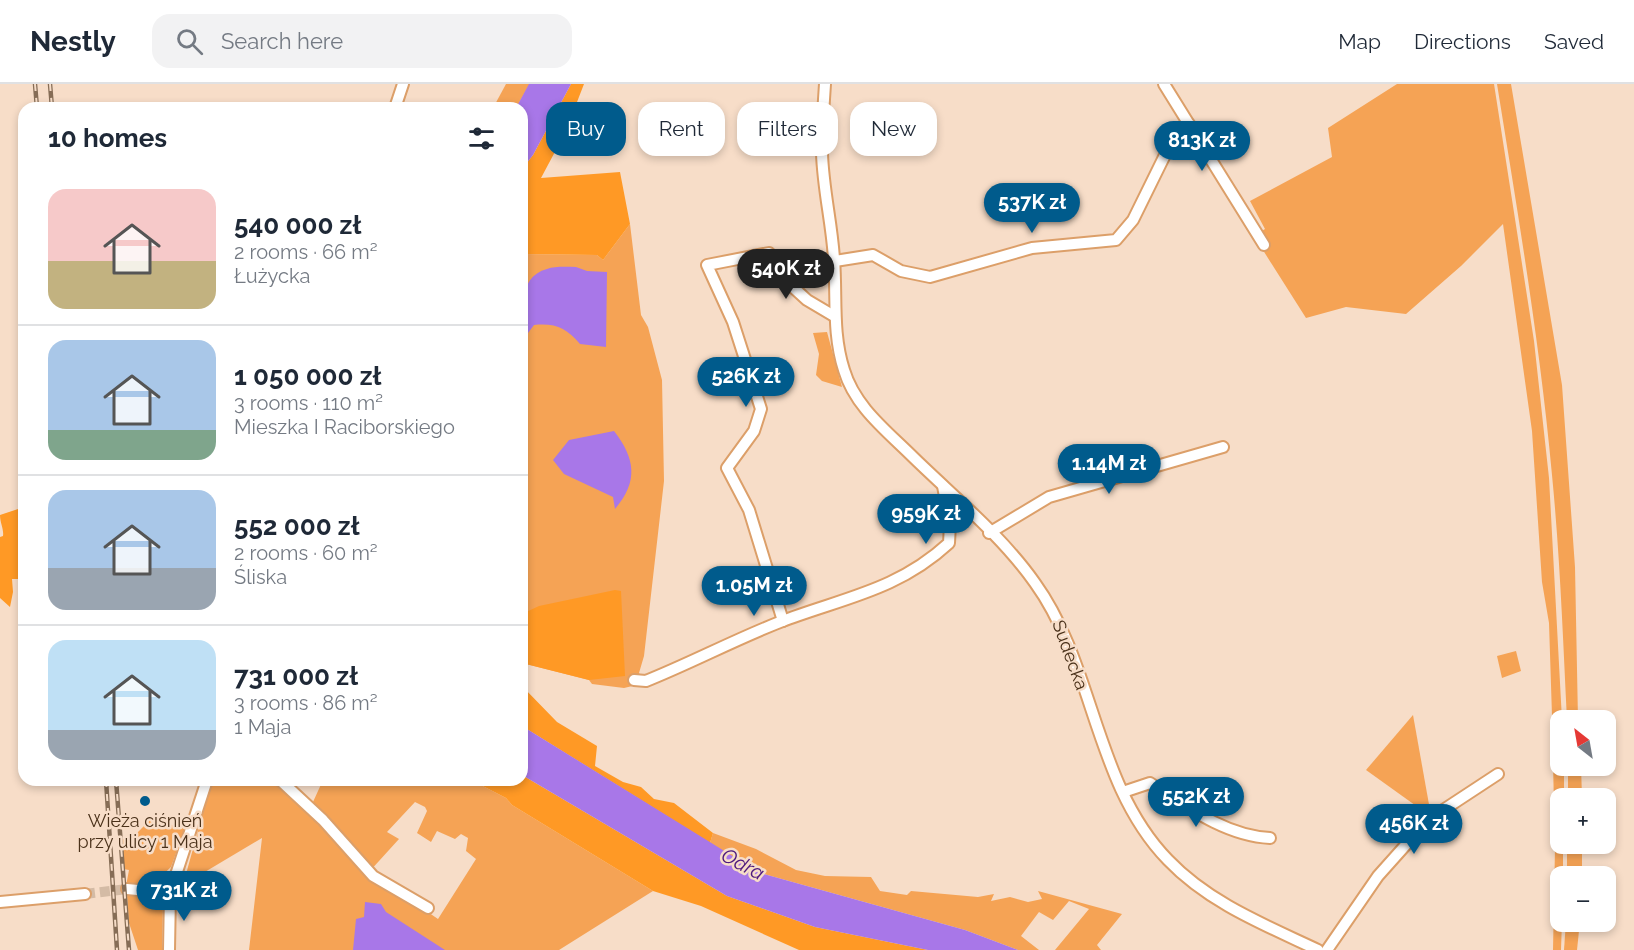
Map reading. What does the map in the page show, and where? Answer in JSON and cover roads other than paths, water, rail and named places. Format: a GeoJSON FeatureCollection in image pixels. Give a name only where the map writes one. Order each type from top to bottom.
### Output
{"type":"FeatureCollection","features":[{"type":"Feature","properties":{"kind":"street"},"geometry":{"type":"LineString","coordinates":[[397,102],[403,84]]}},
{"type":"Feature","properties":{"kind":"street","name":"Sudecka"},"geometry":{"type":"LineString","coordinates":[[825,84],[822,155],[834,261],[834,316],[844,372],[865,410],[990,533],[1034,581],[1062,627],[1092,716],[1123,792],[1143,829],[1168,861],[1204,891],[1242,915],[1318,950]]}},
{"type":"Feature","properties":{"kind":"street"},"geometry":{"type":"LineString","coordinates":[[1164,84],[1264,245]]}},
{"type":"Feature","properties":{"kind":"street"},"geometry":{"type":"LineString","coordinates":[[834,261],[873,255],[901,271],[930,277],[1032,248],[1116,240],[1133,220],[1165,155],[1189,124]]}},
{"type":"Feature","properties":{"kind":"street"},"geometry":{"type":"LineString","coordinates":[[783,621],[748,510],[727,468],[754,431],[761,410],[733,322],[706,265],[769,253],[773,269],[807,300],[834,316]]}},
{"type":"Feature","properties":{"kind":"street"},"geometry":{"type":"LineString","coordinates":[[990,533],[1050,497],[1223,447]]}},
{"type":"Feature","properties":{"kind":"street"},"geometry":{"type":"LineString","coordinates":[[634,680],[646,681],[783,621],[881,589],[935,556],[949,543],[950,524],[943,486]]}},
{"type":"Feature","properties":{"kind":"street"},"geometry":{"type":"LineString","coordinates":[[1327,950],[1378,876],[1428,820],[1498,774]]}},
{"type":"Feature","properties":{"kind":"street"},"geometry":{"type":"LineString","coordinates":[[1123,792],[1150,783],[1226,827],[1249,837],[1270,838]]}},
{"type":"Feature","properties":{"kind":"street"},"geometry":{"type":"LineString","coordinates":[[169,950],[170,893],[205,786]]}},
{"type":"Feature","properties":{"kind":"street"},"geometry":{"type":"LineString","coordinates":[[286,786],[322,820],[373,876],[428,908]]}},
{"type":"Feature","properties":{"kind":"street"},"geometry":{"type":"LineString","coordinates":[[127,889],[170,893]]}},
{"type":"Feature","properties":{"kind":"street"},"geometry":{"type":"LineString","coordinates":[[0,902],[85,894]]}},
{"type":"Feature","properties":{"kind":"water"},"geometry":{"type":"Polygon","coordinates":[[[529,84],[571,84],[561,102],[546,102],[546,131],[528,161],[528,102],[519,102],[529,84]]]}},
{"type":"Feature","properties":{"kind":"water"},"geometry":{"type":"Polygon","coordinates":[[[561,267],[607,272],[606,347],[580,344],[565,330],[555,326],[534,325],[528,333],[528,284],[537,273],[561,267]]]}},
{"type":"Feature","properties":{"kind":"water"},"geometry":{"type":"Polygon","coordinates":[[[614,431],[630,460],[631,470],[628,489],[615,509],[613,497],[564,474],[553,460],[569,440],[614,431]]]}},
{"type":"Feature","properties":{"kind":"water","name":"Odra"},"geometry":{"type":"Polygon","coordinates":[[[528,730],[760,873],[965,930],[1018,950],[928,950],[815,927],[727,896],[528,779],[528,730]]]}},
{"type":"Feature","properties":{"kind":"water"},"geometry":{"type":"Polygon","coordinates":[[[365,902],[381,904],[386,912],[445,950],[353,950],[356,919],[364,917],[365,902]]]}},
{"type":"Feature","properties":{"kind":"tunnel"},"geometry":{"type":"LineString","coordinates":[[85,894],[127,889]]}},
{"type":"Feature","properties":{"kind":"railway"},"geometry":{"type":"LineString","coordinates":[[35,84],[36,102]]}},
{"type":"Feature","properties":{"kind":"railway"},"geometry":{"type":"LineString","coordinates":[[50,84],[52,102]]}},
{"type":"Feature","properties":{"kind":"railway"},"geometry":{"type":"LineString","coordinates":[[106,786],[117,950]]}},
{"type":"Feature","properties":{"kind":"railway"},"geometry":{"type":"LineString","coordinates":[[116,786],[129,950]]}},
{"type":"Feature","properties":{"kind":"place","name":"Wieża ciśnień przy ulicy 1 Maja"},"geometry":{"type":"Point","coordinates":[145,801]}}]}
